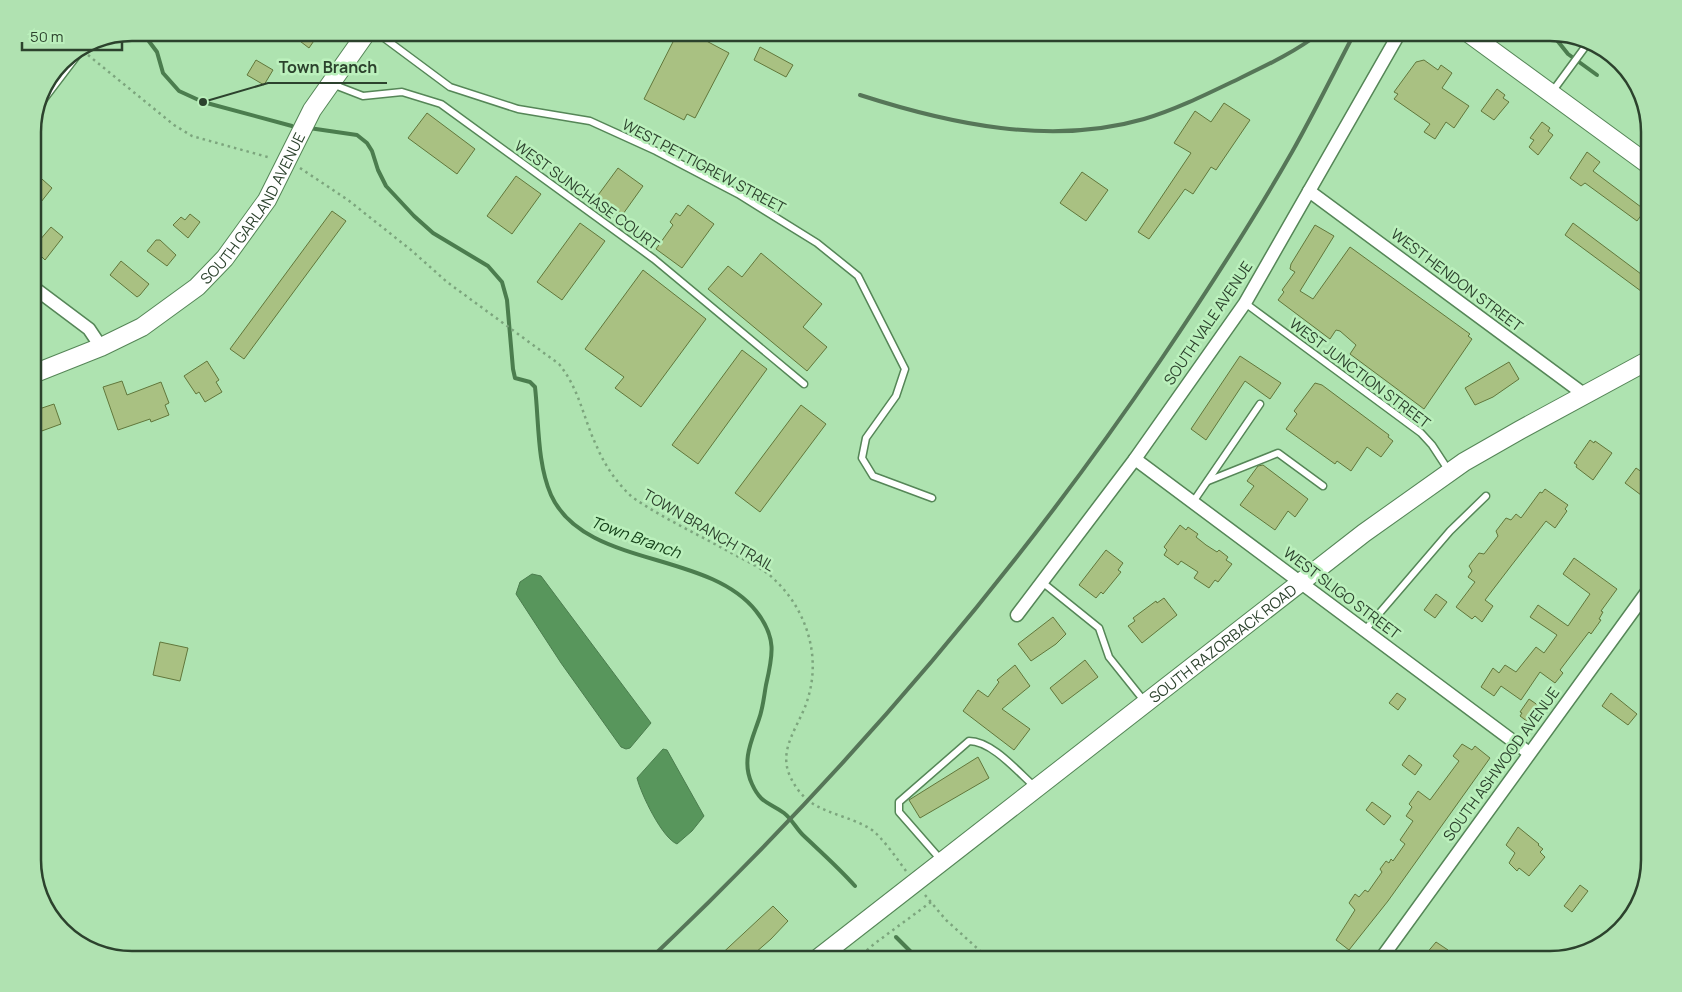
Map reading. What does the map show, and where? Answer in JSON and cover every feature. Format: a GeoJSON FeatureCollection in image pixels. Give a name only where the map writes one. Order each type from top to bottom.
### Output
{"type":"FeatureCollection","features":[{"type":"Feature","properties":{"kind":"main road","name":"SOUTH GARLAND AVENUE"},"geometry":{"type":"LineString","coordinates":[[41,371],[142,328],[197,287],[225,258],[267,200],[312,110],[361,41]]}},
{"type":"Feature","properties":{"kind":"main road"},"geometry":{"type":"LineString","coordinates":[[1479,41],[1641,159]]}},
{"type":"Feature","properties":{"kind":"main road","name":"SOUTH RAZORBACK ROAD"},"geometry":{"type":"LineString","coordinates":[[829,951],[1364,533],[1450,473],[1520,430],[1641,364]]}},
{"type":"Feature","properties":{"kind":"street","name":"SOUTH VALE AVENUE"},"geometry":{"type":"LineString","coordinates":[[1017,615],[1135,459],[1245,303],[1395,41]]}},
{"type":"Feature","properties":{"kind":"street","name":"WEST HENDON STREET"},"geometry":{"type":"LineString","coordinates":[[1309,191],[1585,395]]}},
{"type":"Feature","properties":{"kind":"street"},"geometry":{"type":"LineString","coordinates":[[41,293],[89,329],[101,347]]}},
{"type":"Feature","properties":{"kind":"street","name":"WEST SLIGO STREET"},"geometry":{"type":"LineString","coordinates":[[1135,459],[1529,752]]}},
{"type":"Feature","properties":{"kind":"street","name":"SOUTH ASHWOOD AVENUE"},"geometry":{"type":"LineString","coordinates":[[1387,951],[1641,600]]}},
{"type":"Feature","properties":{"kind":"lane","name":"WEST PETTIGREW STREET"},"geometry":{"type":"LineString","coordinates":[[388,41],[450,87],[518,109],[590,121],[656,151],[738,194],[810,238],[858,276],[905,369],[896,396],[866,438],[862,458],[873,476],[932,498]]}},
{"type":"Feature","properties":{"kind":"lane"},"geometry":{"type":"LineString","coordinates":[[1551,94],[1584,48]]}},
{"type":"Feature","properties":{"kind":"lane","name":"WEST SUNCHASE COURT"},"geometry":{"type":"LineString","coordinates":[[331,83],[363,96],[402,92],[441,104],[654,259],[804,384]]}},
{"type":"Feature","properties":{"kind":"lane","name":"WEST JUNCTION STREET"},"geometry":{"type":"LineString","coordinates":[[1245,303],[1421,433],[1432,444],[1450,473]]}},
{"type":"Feature","properties":{"kind":"lane"},"geometry":{"type":"LineString","coordinates":[[1193,502],[1260,404]]}},
{"type":"Feature","properties":{"kind":"lane"},"geometry":{"type":"LineString","coordinates":[[1208,481],[1278,453],[1322,486]]}},
{"type":"Feature","properties":{"kind":"lane"},"geometry":{"type":"LineString","coordinates":[[1365,630],[1450,531],[1486,496]]}},
{"type":"Feature","properties":{"kind":"lane"},"geometry":{"type":"LineString","coordinates":[[1042,582],[1099,628],[1108,658],[1146,703]]}},
{"type":"Feature","properties":{"kind":"lane"},"geometry":{"type":"LineString","coordinates":[[942,862],[898,812],[899,802],[969,741],[980,741],[1036,788]]}},
{"type":"Feature","properties":{"kind":"path","name":"TOWN BRANCH TRAIL"},"geometry":{"type":"LineString","coordinates":[[484,308],[559,364],[571,379],[596,447],[618,484],[632,498],[753,565],[766,573],[786,592],[808,630],[812,649],[812,687],[806,707],[788,744],[786,758],[789,774],[797,789],[817,808],[848,818],[871,830],[931,902],[980,951]]}},
{"type":"Feature","properties":{"kind":"path"},"geometry":{"type":"LineString","coordinates":[[867,951],[931,902]]}},
{"type":"Feature","properties":{"kind":"shaded area"},"geometry":{"type":"Polygon","coordinates":[[[532,574],[541,576],[651,723],[630,748],[621,747],[561,663],[516,594],[520,582],[532,574]]]}},
{"type":"Feature","properties":{"kind":"shaded area"},"geometry":{"type":"Polygon","coordinates":[[[663,749],[667,750],[704,816],[692,831],[677,844],[671,840],[659,825],[647,804],[637,778],[663,749]]]}},
{"type":"Feature","properties":{"kind":"building"},"geometry":{"type":"Polygon","coordinates":[[[300,41],[314,41],[309,48],[300,41]]]}},
{"type":"Feature","properties":{"kind":"building"},"geometry":{"type":"Polygon","coordinates":[[[673,41],[706,41],[729,53],[695,118],[687,114],[684,120],[644,99],[673,41]]]}},
{"type":"Feature","properties":{"kind":"building"},"geometry":{"type":"Polygon","coordinates":[[[760,47],[793,65],[786,77],[754,60],[760,47]]]}},
{"type":"Feature","properties":{"kind":"building"},"geometry":{"type":"Polygon","coordinates":[[[256,60],[273,70],[264,85],[247,75],[256,60]]]}},
{"type":"Feature","properties":{"kind":"building"},"geometry":{"type":"Polygon","coordinates":[[[1424,60],[1438,70],[1441,65],[1452,73],[1442,88],[1469,106],[1454,128],[1446,122],[1435,139],[1424,132],[1430,124],[1394,99],[1398,94],[1394,92],[1416,62],[1424,60]]]}},
{"type":"Feature","properties":{"kind":"building"},"geometry":{"type":"Polygon","coordinates":[[[1497,89],[1505,95],[1503,98],[1509,102],[1494,120],[1481,111],[1497,89]]]}},
{"type":"Feature","properties":{"kind":"building"},"geometry":{"type":"Polygon","coordinates":[[[1224,103],[1250,120],[1216,170],[1211,167],[1193,194],[1185,189],[1149,239],[1138,232],[1191,153],[1174,143],[1195,111],[1211,122],[1224,103]]]}},
{"type":"Feature","properties":{"kind":"building"},"geometry":{"type":"Polygon","coordinates":[[[427,113],[475,149],[457,174],[408,138],[427,113]]]}},
{"type":"Feature","properties":{"kind":"building"},"geometry":{"type":"Polygon","coordinates":[[[1542,122],[1550,128],[1548,131],[1553,135],[1538,155],[1529,147],[1534,140],[1530,138],[1542,122]]]}},
{"type":"Feature","properties":{"kind":"building"},"geometry":{"type":"Polygon","coordinates":[[[1587,152],[1600,162],[1593,171],[1641,207],[1641,216],[1637,221],[1585,183],[1581,186],[1570,178],[1587,152]]]}},
{"type":"Feature","properties":{"kind":"building"},"geometry":{"type":"Polygon","coordinates":[[[618,168],[643,186],[618,221],[593,202],[618,168]]]}},
{"type":"Feature","properties":{"kind":"building"},"geometry":{"type":"Polygon","coordinates":[[[1082,172],[1108,190],[1086,221],[1060,203],[1082,172]]]}},
{"type":"Feature","properties":{"kind":"building"},"geometry":{"type":"Polygon","coordinates":[[[516,176],[541,194],[512,234],[487,216],[516,176]]]}},
{"type":"Feature","properties":{"kind":"building"},"geometry":{"type":"Polygon","coordinates":[[[41,178],[52,188],[41,202],[41,178]]]}},
{"type":"Feature","properties":{"kind":"building"},"geometry":{"type":"Polygon","coordinates":[[[688,205],[714,224],[682,268],[656,249],[673,225],[670,222],[676,213],[680,216],[688,205]]]}},
{"type":"Feature","properties":{"kind":"building"},"geometry":{"type":"Polygon","coordinates":[[[332,211],[346,221],[244,359],[230,349],[332,211]]]}},
{"type":"Feature","properties":{"kind":"building"},"geometry":{"type":"Polygon","coordinates":[[[190,214],[200,222],[188,238],[173,225],[181,217],[185,220],[190,214]]]}},
{"type":"Feature","properties":{"kind":"building"},"geometry":{"type":"Polygon","coordinates":[[[580,223],[605,241],[562,300],[537,282],[580,223]]]}},
{"type":"Feature","properties":{"kind":"building"},"geometry":{"type":"Polygon","coordinates":[[[1573,223],[1641,274],[1641,291],[1565,235],[1573,223]]]}},
{"type":"Feature","properties":{"kind":"building"},"geometry":{"type":"Polygon","coordinates":[[[1315,225],[1334,236],[1300,291],[1313,299],[1350,247],[1470,334],[1468,336],[1472,339],[1424,409],[1350,354],[1356,345],[1340,331],[1336,330],[1330,339],[1278,300],[1284,292],[1282,290],[1295,272],[1290,269],[1291,264],[1315,225]]]}},
{"type":"Feature","properties":{"kind":"building"},"geometry":{"type":"Polygon","coordinates":[[[51,227],[63,237],[45,260],[41,256],[41,239],[51,227]]]}},
{"type":"Feature","properties":{"kind":"building"},"geometry":{"type":"Polygon","coordinates":[[[156,240],[160,240],[176,255],[167,266],[147,251],[156,240]]]}},
{"type":"Feature","properties":{"kind":"building"},"geometry":{"type":"Polygon","coordinates":[[[761,253],[822,304],[803,327],[827,347],[807,371],[708,289],[728,266],[742,277],[761,253]]]}},
{"type":"Feature","properties":{"kind":"building"},"geometry":{"type":"Polygon","coordinates":[[[121,261],[149,284],[137,297],[110,275],[121,261]]]}},
{"type":"Feature","properties":{"kind":"building"},"geometry":{"type":"Polygon","coordinates":[[[643,270],[706,319],[641,407],[615,388],[624,377],[585,349],[643,270]]]}},
{"type":"Feature","properties":{"kind":"building"},"geometry":{"type":"Polygon","coordinates":[[[742,350],[767,369],[698,464],[672,445],[742,350]]]}},
{"type":"Feature","properties":{"kind":"building"},"geometry":{"type":"Polygon","coordinates":[[[1240,356],[1281,383],[1270,399],[1245,381],[1206,440],[1191,429],[1240,356]]]}},
{"type":"Feature","properties":{"kind":"building"},"geometry":{"type":"Polygon","coordinates":[[[207,361],[219,380],[216,382],[222,392],[205,402],[199,392],[196,394],[184,376],[207,361]]]}},
{"type":"Feature","properties":{"kind":"building"},"geometry":{"type":"Polygon","coordinates":[[[1509,362],[1519,379],[1493,397],[1475,405],[1465,388],[1509,362]]]}},
{"type":"Feature","properties":{"kind":"building"},"geometry":{"type":"Polygon","coordinates":[[[122,381],[127,395],[161,382],[169,403],[165,405],[169,415],[151,422],[150,419],[118,430],[103,387],[122,381]]]}},
{"type":"Feature","properties":{"kind":"building"},"geometry":{"type":"Polygon","coordinates":[[[1315,383],[1322,385],[1389,435],[1388,437],[1393,441],[1381,457],[1367,447],[1351,471],[1337,461],[1335,464],[1286,429],[1297,414],[1294,411],[1315,383]]]}},
{"type":"Feature","properties":{"kind":"building"},"geometry":{"type":"Polygon","coordinates":[[[54,404],[61,424],[41,431],[41,408],[54,404]]]}},
{"type":"Feature","properties":{"kind":"building"},"geometry":{"type":"Polygon","coordinates":[[[801,405],[826,424],[760,512],[735,493],[801,405]]]}},
{"type":"Feature","properties":{"kind":"building"},"geometry":{"type":"Polygon","coordinates":[[[1590,440],[1594,443],[1595,441],[1612,453],[1593,480],[1576,467],[1577,465],[1574,463],[1590,440]]]}},
{"type":"Feature","properties":{"kind":"building"},"geometry":{"type":"Polygon","coordinates":[[[1263,465],[1308,499],[1295,517],[1288,511],[1275,530],[1240,505],[1254,486],[1247,481],[1258,466],[1263,465]]]}},
{"type":"Feature","properties":{"kind":"building"},"geometry":{"type":"Polygon","coordinates":[[[1636,468],[1641,471],[1641,495],[1625,483],[1636,468]]]}},
{"type":"Feature","properties":{"kind":"building"},"geometry":{"type":"Polygon","coordinates":[[[1545,489],[1568,505],[1565,509],[1567,511],[1555,528],[1546,521],[1511,566],[1485,600],[1493,606],[1482,622],[1475,616],[1472,619],[1456,607],[1475,582],[1468,577],[1472,571],[1469,566],[1479,553],[1484,554],[1498,536],[1496,531],[1506,518],[1511,520],[1516,514],[1521,518],[1540,492],[1542,493],[1545,489]]]}},
{"type":"Feature","properties":{"kind":"building"},"geometry":{"type":"Polygon","coordinates":[[[1180,525],[1186,530],[1188,527],[1198,534],[1196,537],[1217,552],[1219,550],[1228,557],[1226,560],[1232,564],[1218,582],[1215,580],[1209,588],[1194,578],[1198,572],[1181,561],[1178,565],[1164,555],[1167,550],[1164,547],[1180,525]]]}},
{"type":"Feature","properties":{"kind":"building"},"geometry":{"type":"Polygon","coordinates":[[[1106,550],[1123,563],[1118,570],[1121,572],[1103,594],[1101,592],[1096,598],[1079,585],[1106,550]]]}},
{"type":"Feature","properties":{"kind":"building"},"geometry":{"type":"Polygon","coordinates":[[[1574,558],[1617,589],[1601,611],[1603,612],[1599,619],[1601,620],[1591,634],[1589,632],[1560,670],[1563,673],[1555,683],[1540,672],[1521,700],[1501,686],[1494,696],[1481,687],[1493,668],[1499,673],[1505,665],[1516,672],[1536,647],[1544,653],[1557,635],[1530,617],[1538,605],[1568,626],[1590,594],[1563,574],[1574,558]]]}},
{"type":"Feature","properties":{"kind":"building"},"geometry":{"type":"Polygon","coordinates":[[[1436,594],[1447,602],[1435,618],[1424,610],[1436,594]]]}},
{"type":"Feature","properties":{"kind":"building"},"geometry":{"type":"Polygon","coordinates":[[[1164,598],[1177,615],[1142,643],[1128,626],[1135,621],[1133,618],[1156,601],[1157,603],[1164,598]]]}},
{"type":"Feature","properties":{"kind":"building"},"geometry":{"type":"Polygon","coordinates":[[[1053,617],[1066,634],[1056,644],[1031,661],[1018,644],[1053,617]]]}},
{"type":"Feature","properties":{"kind":"building"},"geometry":{"type":"Polygon","coordinates":[[[160,642],[188,648],[180,681],[153,675],[160,642]]]}},
{"type":"Feature","properties":{"kind":"building"},"geometry":{"type":"Polygon","coordinates":[[[1085,660],[1098,677],[1062,704],[1050,688],[1085,660]]]}},
{"type":"Feature","properties":{"kind":"building"},"geometry":{"type":"Polygon","coordinates":[[[1015,665],[1030,686],[1002,709],[1030,729],[1014,750],[963,711],[978,690],[988,697],[999,682],[997,680],[1015,665]]]}},
{"type":"Feature","properties":{"kind":"building"},"geometry":{"type":"Polygon","coordinates":[[[1397,693],[1406,699],[1398,710],[1389,703],[1397,693]]]}},
{"type":"Feature","properties":{"kind":"building"},"geometry":{"type":"Polygon","coordinates":[[[1611,693],[1637,714],[1628,725],[1602,706],[1611,693]]]}},
{"type":"Feature","properties":{"kind":"building"},"geometry":{"type":"Polygon","coordinates":[[[1529,699],[1542,708],[1533,721],[1530,719],[1528,722],[1520,716],[1522,713],[1520,712],[1529,699]]]}},
{"type":"Feature","properties":{"kind":"building"},"geometry":{"type":"Polygon","coordinates":[[[1462,744],[1472,750],[1475,746],[1490,758],[1388,901],[1349,950],[1336,940],[1355,910],[1349,903],[1355,894],[1359,897],[1365,890],[1368,892],[1382,872],[1380,869],[1386,861],[1389,863],[1391,859],[1393,861],[1405,844],[1400,840],[1413,821],[1406,816],[1412,807],[1409,804],[1418,791],[1430,800],[1459,761],[1453,756],[1462,744]]]}},
{"type":"Feature","properties":{"kind":"building"},"geometry":{"type":"Polygon","coordinates":[[[1409,755],[1422,765],[1415,775],[1402,765],[1409,755]]]}},
{"type":"Feature","properties":{"kind":"building"},"geometry":{"type":"Polygon","coordinates":[[[978,757],[989,778],[920,818],[909,800],[978,757]]]}},
{"type":"Feature","properties":{"kind":"building"},"geometry":{"type":"Polygon","coordinates":[[[1372,802],[1391,816],[1384,825],[1366,810],[1372,802]]]}},
{"type":"Feature","properties":{"kind":"building"},"geometry":{"type":"Polygon","coordinates":[[[1518,827],[1539,844],[1543,849],[1540,852],[1545,857],[1529,876],[1519,868],[1517,871],[1509,863],[1515,853],[1506,845],[1518,827]]]}},
{"type":"Feature","properties":{"kind":"building"},"geometry":{"type":"Polygon","coordinates":[[[1580,885],[1588,891],[1572,912],[1564,906],[1580,885]]]}},
{"type":"Feature","properties":{"kind":"building"},"geometry":{"type":"Polygon","coordinates":[[[773,906],[788,921],[757,951],[725,951],[773,906]]]}},
{"type":"Feature","properties":{"kind":"building"},"geometry":{"type":"Polygon","coordinates":[[[1436,942],[1448,950],[1447,951],[1428,951],[1436,942]]]}},
{"type":"Feature","properties":{"kind":"waterway","name":"Town Branch"},"geometry":{"type":"LineString","coordinates":[[149,41],[157,52],[163,73],[179,91],[203,102],[292,126]]}},
{"type":"Feature","properties":{"kind":"waterway"},"geometry":{"type":"LineString","coordinates":[[1558,42],[1568,54],[1597,75]]}},
{"type":"Feature","properties":{"kind":"waterway","name":"Town Branch"},"geometry":{"type":"LineString","coordinates":[[309,128],[357,135],[367,143],[372,151],[386,186],[414,216],[433,233],[488,266],[502,282],[507,300],[515,378],[530,382],[535,387],[539,442],[546,483],[551,495],[567,518],[590,535],[618,548],[708,577],[735,591],[763,620],[772,646],[762,711],[749,751],[747,767],[752,784],[762,799],[787,815],[801,834],[855,886]]}},
{"type":"Feature","properties":{"kind":"waterway","name":"Town Branch"},"geometry":{"type":"LineString","coordinates":[[896,937],[910,951]]}},
{"type":"Feature","properties":{"kind":"railway"},"geometry":{"type":"LineString","coordinates":[[860,95],[929,115],[1001,128],[1073,131],[1109,127],[1144,119],[1177,107],[1255,71],[1308,41]]}},
{"type":"Feature","properties":{"kind":"railway"},"geometry":{"type":"LineString","coordinates":[[658,951],[721,890],[856,748],[921,674],[1045,521],[1160,361],[1228,258],[1292,152],[1350,41]]}},
{"type":"Feature","properties":{"kind":"place","name":"Town Branch"},"geometry":{"type":"Point","coordinates":[203,102]}}]}
